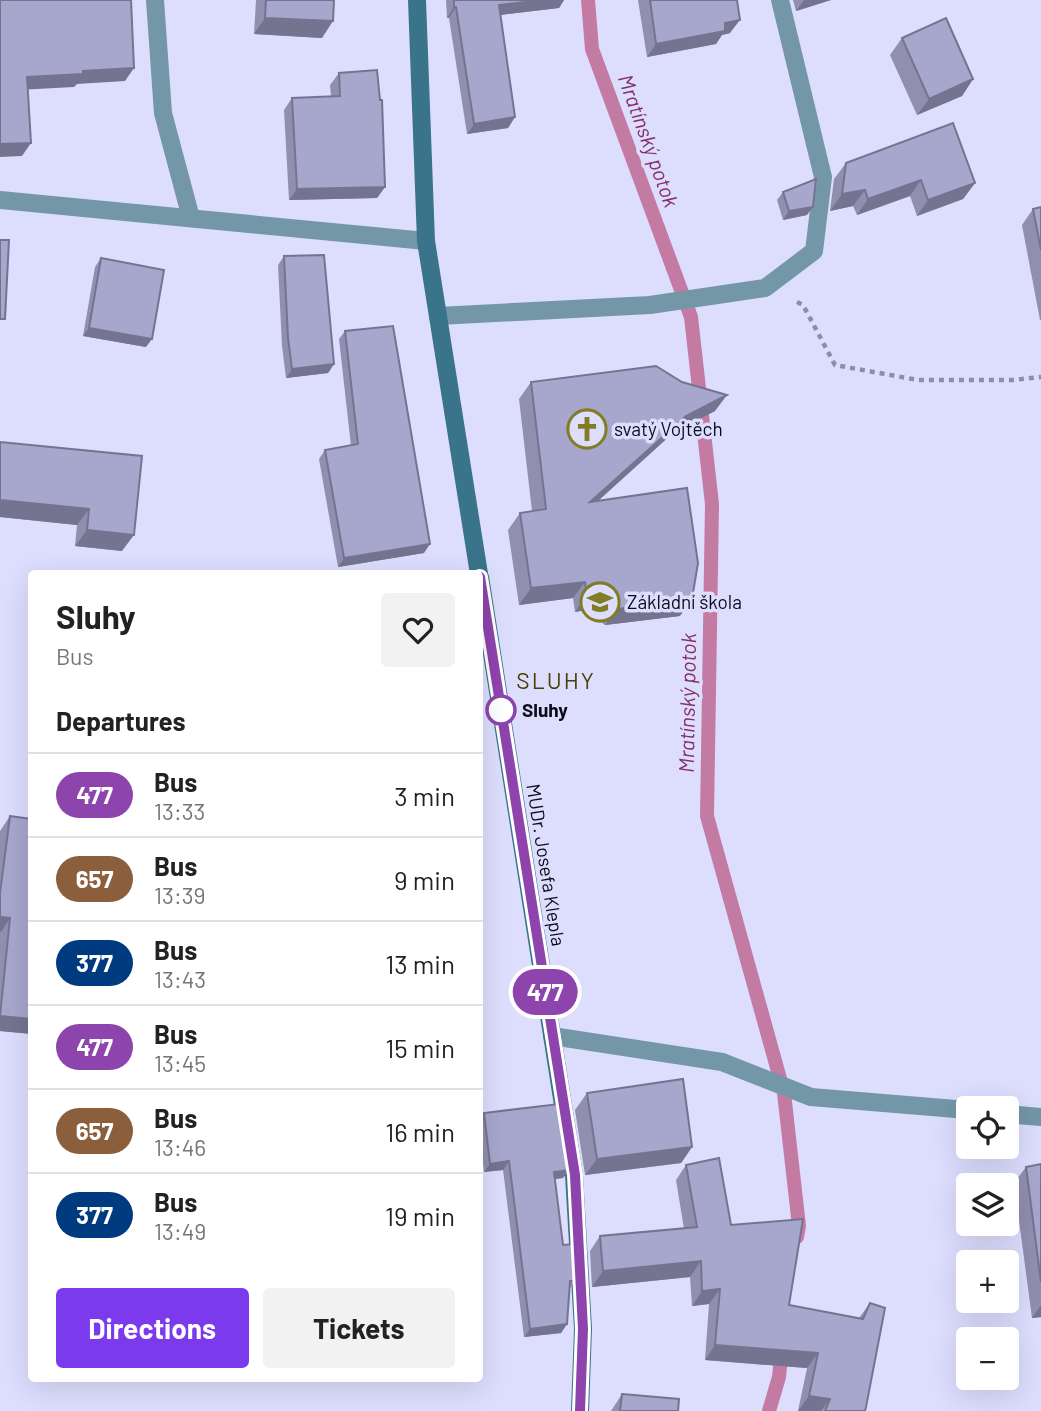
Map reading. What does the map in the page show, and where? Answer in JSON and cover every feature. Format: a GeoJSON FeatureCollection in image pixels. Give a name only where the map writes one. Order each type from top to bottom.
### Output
{"type":"FeatureCollection","features":[{"type":"Feature","properties":{"kind":"street"},"geometry":{"type":"LineString","coordinates":[[155,0],[163,113],[191,218]]}},
{"type":"Feature","properties":{"kind":"street","name":"MUDr. Josefa Klepla"},"geometry":{"type":"LineString","coordinates":[[416,0],[426,241],[478,570]]}},
{"type":"Feature","properties":{"kind":"street"},"geometry":{"type":"LineString","coordinates":[[438,316],[649,305],[765,288],[814,251],[823,177],[780,0]]}},
{"type":"Feature","properties":{"kind":"street"},"geometry":{"type":"LineString","coordinates":[[0,200],[426,241]]}},
{"type":"Feature","properties":{"kind":"street","name":"MUDr. Josefa Klepla"},"geometry":{"type":"LineString","coordinates":[[483,600],[575,1175],[583,1329],[580,1411]]}},
{"type":"Feature","properties":{"kind":"street"},"geometry":{"type":"LineString","coordinates":[[552,1036],[722,1062],[811,1097],[956,1109]]}},
{"type":"Feature","properties":{"kind":"street"},"geometry":{"type":"LineString","coordinates":[[1019,1115],[1041,1117]]}},
{"type":"Feature","properties":{"kind":"path"},"geometry":{"type":"LineString","coordinates":[[765,288],[803,305],[835,365],[918,380],[1013,380],[1041,377]]}},
{"type":"Feature","properties":{"kind":"building"},"geometry":{"type":"Polygon","coordinates":[[[0,0],[131,0],[134,68],[27,77],[31,143],[0,144],[0,0]]]}},
{"type":"Feature","properties":{"kind":"building"},"geometry":{"type":"Polygon","coordinates":[[[266,0],[334,0],[333,21],[265,18],[266,0]]]}},
{"type":"Feature","properties":{"kind":"building"},"geometry":{"type":"Polygon","coordinates":[[[454,0],[542,0],[499,5],[515,117],[474,124],[454,0]]]}},
{"type":"Feature","properties":{"kind":"building"},"geometry":{"type":"Polygon","coordinates":[[[650,0],[737,0],[740,20],[725,23],[725,31],[656,44],[650,0]]]}},
{"type":"Feature","properties":{"kind":"building"},"geometry":{"type":"Polygon","coordinates":[[[946,18],[973,79],[929,99],[902,38],[946,18]]]}},
{"type":"Feature","properties":{"kind":"building"},"geometry":{"type":"Polygon","coordinates":[[[377,70],[382,100],[385,187],[297,189],[292,98],[340,96],[339,73],[377,70]]]}},
{"type":"Feature","properties":{"kind":"building"},"geometry":{"type":"Polygon","coordinates":[[[953,123],[975,183],[928,200],[921,180],[868,199],[865,190],[842,194],[846,163],[953,123]]]}},
{"type":"Feature","properties":{"kind":"building"},"geometry":{"type":"Polygon","coordinates":[[[816,179],[813,207],[789,211],[783,192],[816,179]]]}},
{"type":"Feature","properties":{"kind":"building"},"geometry":{"type":"Polygon","coordinates":[[[1041,207],[1041,250],[1033,209],[1041,207]]]}},
{"type":"Feature","properties":{"kind":"building"},"geometry":{"type":"Polygon","coordinates":[[[0,240],[9,240],[5,319],[0,319],[0,240]]]}},
{"type":"Feature","properties":{"kind":"building"},"geometry":{"type":"Polygon","coordinates":[[[324,255],[334,364],[292,369],[284,256],[324,255]]]}},
{"type":"Feature","properties":{"kind":"building"},"geometry":{"type":"Polygon","coordinates":[[[101,258],[164,270],[152,339],[89,328],[101,258]]]}},
{"type":"Feature","properties":{"kind":"building"},"geometry":{"type":"Polygon","coordinates":[[[393,326],[430,544],[344,558],[325,450],[358,444],[345,331],[393,326]]]}},
{"type":"Feature","properties":{"kind":"building"},"geometry":{"type":"Polygon","coordinates":[[[656,366],[682,382],[727,395],[686,416],[590,502],[687,488],[698,563],[692,599],[617,609],[598,594],[587,595],[585,582],[531,588],[520,513],[546,509],[531,382],[656,366]]]}},
{"type":"Feature","properties":{"kind":"building"},"geometry":{"type":"Polygon","coordinates":[[[0,442],[142,456],[134,535],[87,530],[89,509],[0,500],[0,442]]]}},
{"type":"Feature","properties":{"kind":"building"},"geometry":{"type":"Polygon","coordinates":[[[10,816],[28,818],[28,1019],[0,1016],[10,918],[0,917],[0,893],[10,816]]]}},
{"type":"Feature","properties":{"kind":"building"},"geometry":{"type":"Polygon","coordinates":[[[683,1079],[692,1147],[597,1159],[587,1093],[683,1079]]]}},
{"type":"Feature","properties":{"kind":"building"},"geometry":{"type":"Polygon","coordinates":[[[559,1104],[569,1170],[554,1172],[563,1245],[573,1244],[575,1281],[570,1281],[567,1324],[530,1329],[509,1161],[490,1164],[484,1113],[559,1104]]]}},
{"type":"Feature","properties":{"kind":"building"},"geometry":{"type":"Polygon","coordinates":[[[719,1158],[731,1225],[803,1219],[789,1305],[863,1319],[870,1303],[885,1308],[865,1411],[825,1411],[830,1399],[809,1396],[818,1353],[715,1345],[720,1289],[702,1291],[701,1261],[603,1271],[600,1236],[697,1227],[686,1165],[719,1158]]]}},
{"type":"Feature","properties":{"kind":"building"},"geometry":{"type":"Polygon","coordinates":[[[1041,1164],[1041,1282],[1026,1167],[1041,1164]]]}},
{"type":"Feature","properties":{"kind":"building"},"geometry":{"type":"Polygon","coordinates":[[[622,1394],[679,1399],[678,1411],[620,1411],[622,1394]]]}},
{"type":"Feature","properties":{"kind":"waterway","name":"Mratínský potok"},"geometry":{"type":"LineString","coordinates":[[588,0],[592,49],[691,317],[712,504],[707,816],[784,1093],[799,1226],[797,1237]]}},
{"type":"Feature","properties":{"kind":"waterway","name":"Mratínský potok"},"geometry":{"type":"LineString","coordinates":[[769,1411],[779,1377],[782,1347]]}},
{"type":"Feature","properties":{"kind":"bus line","name":"477"},"geometry":{"type":"LineString","coordinates":[[483,596],[575,1175],[583,1329],[580,1411]]}},
{"type":"Feature","properties":{"kind":"place","name":"svatý Vojtěch"},"geometry":{"type":"Point","coordinates":[587,429]}},
{"type":"Feature","properties":{"kind":"place","name":"Základní škola"},"geometry":{"type":"Point","coordinates":[600,602]}},
{"type":"Feature","properties":{"kind":"place","name":"Sluhy"},"geometry":{"type":"Point","coordinates":[501,710]}},
{"type":"Feature","properties":{"kind":"district","name":"SLUHY"},"geometry":{"type":"Point","coordinates":[556,681]}}]}
